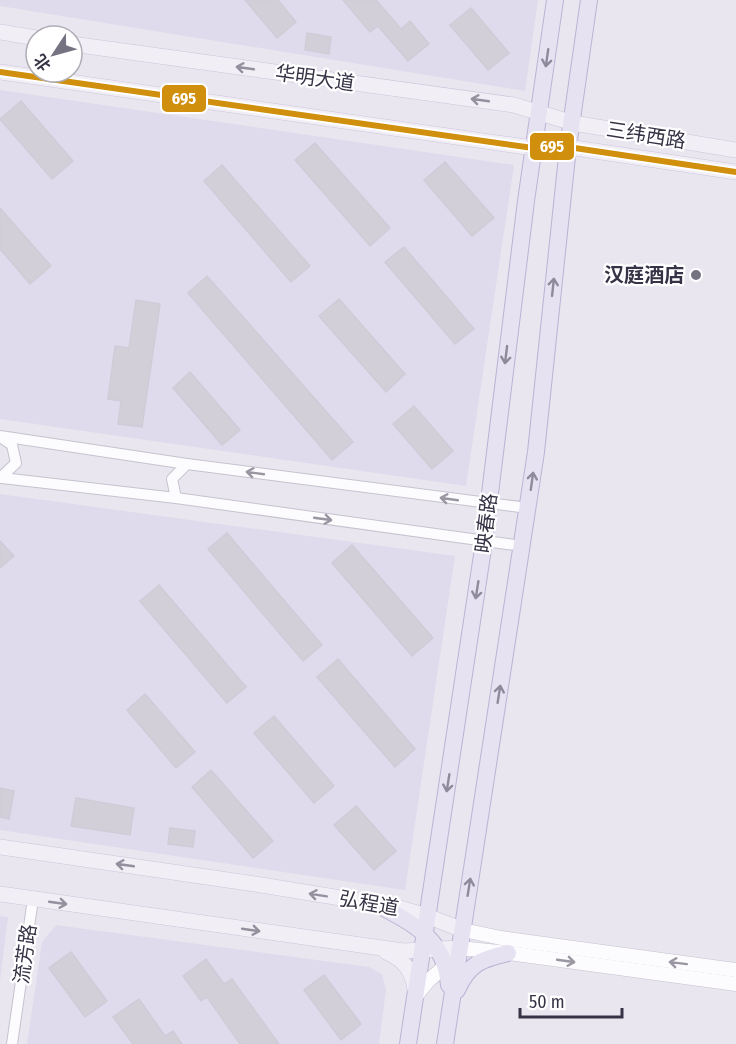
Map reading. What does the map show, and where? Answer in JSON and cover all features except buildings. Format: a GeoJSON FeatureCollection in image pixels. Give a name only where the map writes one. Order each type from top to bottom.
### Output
{"type":"FeatureCollection","features":[{"type":"Feature","properties":{"kind":"main road","name":"映春路"},"geometry":{"type":"LineString","coordinates":[[408,1044],[415,997],[428,945],[428,916],[484,542],[506,355],[541,147],[539,114],[555,0]]}},
{"type":"Feature","properties":{"kind":"main road","name":"映春路"},"geometry":{"type":"LineString","coordinates":[[444,1044],[536,452],[568,147],[565,121],[589,0]]}},
{"type":"Feature","properties":{"kind":"main road"},"geometry":{"type":"LineString","coordinates":[[0,32],[24,36]]}},
{"type":"Feature","properties":{"kind":"main road","name":"华明大道"},"geometry":{"type":"LineString","coordinates":[[84,46],[514,105],[565,121]]}},
{"type":"Feature","properties":{"kind":"main road","name":"华明大道"},"geometry":{"type":"LineString","coordinates":[[0,72],[541,147]]}},
{"type":"Feature","properties":{"kind":"main road","name":"三纬西路"},"geometry":{"type":"LineString","coordinates":[[565,121],[736,150]]}},
{"type":"Feature","properties":{"kind":"main road","name":"三纬西路"},"geometry":{"type":"LineString","coordinates":[[541,147],[568,147],[736,172]]}},
{"type":"Feature","properties":{"kind":"main road","name":"弘程道"},"geometry":{"type":"LineString","coordinates":[[0,847],[376,904],[428,916],[463,930]]}},
{"type":"Feature","properties":{"kind":"main road"},"geometry":{"type":"LineString","coordinates":[[0,894],[372,946],[428,945],[458,955]]}},
{"type":"Feature","properties":{"kind":"main road"},"geometry":{"type":"LineString","coordinates":[[376,904],[394,913],[428,945]]}},
{"type":"Feature","properties":{"kind":"main road"},"geometry":{"type":"LineString","coordinates":[[372,946],[395,956],[408,967],[412,974],[415,997]]}},
{"type":"Feature","properties":{"kind":"main road"},"geometry":{"type":"LineString","coordinates":[[450,1007],[462,979],[474,965],[509,946]]}},
{"type":"Feature","properties":{"kind":"street"},"geometry":{"type":"LineString","coordinates":[[0,436],[187,464],[528,508]]}},
{"type":"Feature","properties":{"kind":"street"},"geometry":{"type":"LineString","coordinates":[[0,436],[12,445],[16,463],[1,478]]}},
{"type":"Feature","properties":{"kind":"street"},"geometry":{"type":"LineString","coordinates":[[176,498],[172,479],[187,464]]}},
{"type":"Feature","properties":{"kind":"street"},"geometry":{"type":"LineString","coordinates":[[1,478],[176,498],[522,546]]}},
{"type":"Feature","properties":{"kind":"street","name":"流芳路"},"geometry":{"type":"LineString","coordinates":[[12,1044],[33,899]]}},
{"type":"Feature","properties":{"kind":"street","name":"弘程道"},"geometry":{"type":"LineString","coordinates":[[463,930],[509,946],[736,984]]}},
{"type":"Feature","properties":{"kind":"street","name":"弘程道"},"geometry":{"type":"LineString","coordinates":[[458,955],[509,946],[736,970]]}},
{"type":"Feature","properties":{"kind":"street"},"geometry":{"type":"LineString","coordinates":[[415,997],[428,981],[458,955]]}},
{"type":"Feature","properties":{"kind":"shaded area"},"geometry":{"type":"Polygon","coordinates":[[[0,0],[538,0],[525,91],[0,6],[0,0]]]}},
{"type":"Feature","properties":{"kind":"shaded area"},"geometry":{"type":"Polygon","coordinates":[[[0,90],[514,165],[466,486],[0,419],[0,90]]]}},
{"type":"Feature","properties":{"kind":"shaded area"},"geometry":{"type":"Polygon","coordinates":[[[0,494],[455,556],[405,890],[0,830],[0,494]]]}},
{"type":"Feature","properties":{"kind":"shaded area"},"geometry":{"type":"Polygon","coordinates":[[[0,916],[8,917],[0,981],[0,916]]]}},
{"type":"Feature","properties":{"kind":"shaded area"},"geometry":{"type":"Polygon","coordinates":[[[56,925],[369,967],[382,974],[386,990],[379,1044],[27,1044],[42,942],[56,925]]]}},
{"type":"Feature","properties":{"kind":"transit line","name":"695"},"geometry":{"type":"LineString","coordinates":[[0,72],[533,148],[568,147],[736,172]]}},
{"type":"Feature","properties":{"kind":"place","name":"汉庭酒店"},"geometry":{"type":"Point","coordinates":[696,275]}}]}
